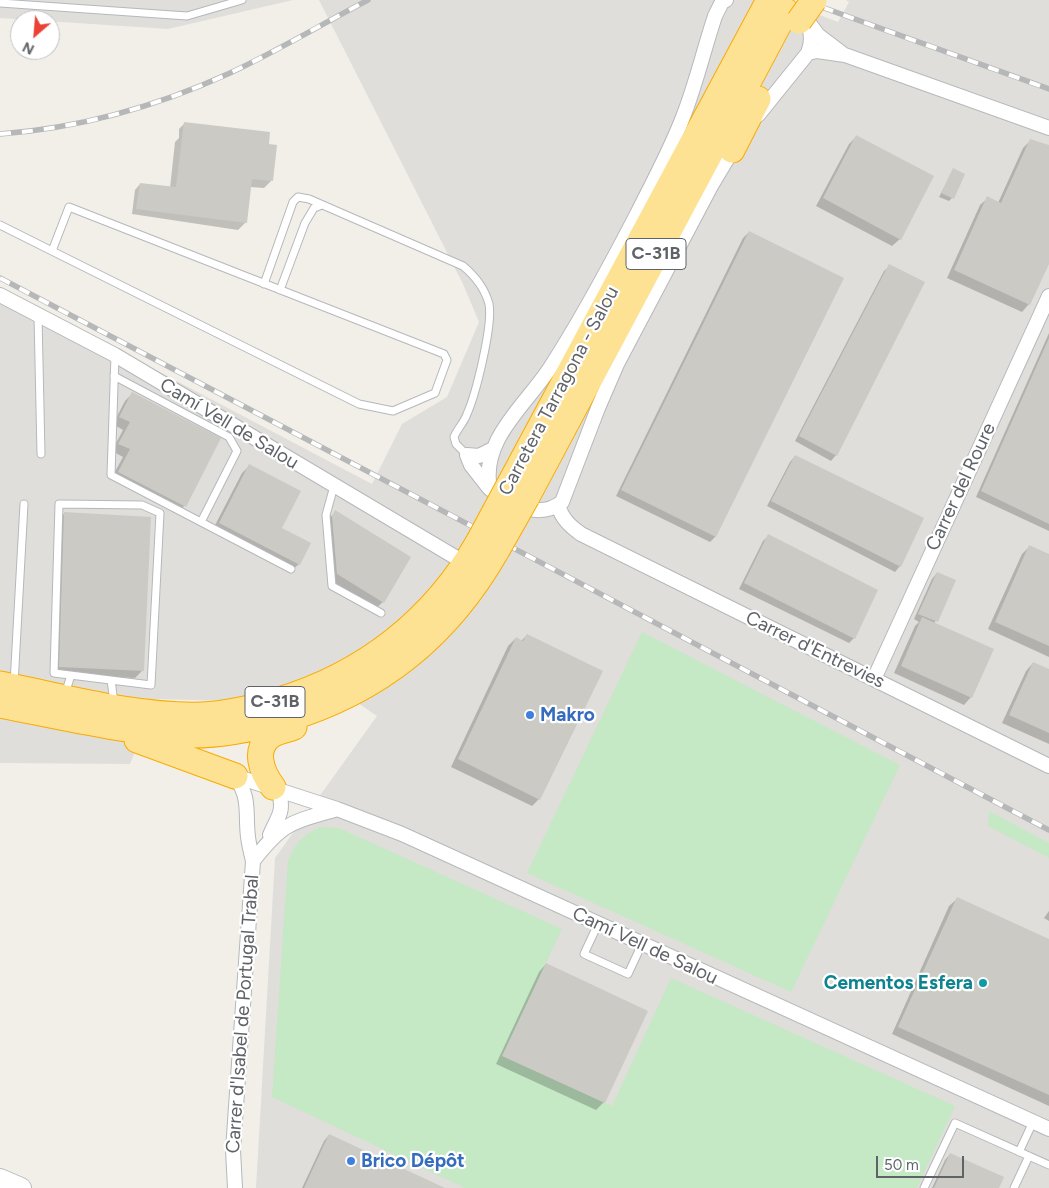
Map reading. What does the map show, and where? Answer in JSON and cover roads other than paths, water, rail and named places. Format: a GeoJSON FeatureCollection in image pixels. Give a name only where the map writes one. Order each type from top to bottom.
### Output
{"type":"FeatureCollection","features":[{"type":"Feature","properties":{"kind":"highway"},"geometry":{"type":"LineString","coordinates":[[732,150],[789,7]]}},
{"type":"Feature","properties":{"kind":"highway","name":"Carretera Tarragona - Salou"},"geometry":{"type":"LineString","coordinates":[[516,496],[556,396],[710,108],[789,7]]}},
{"type":"Feature","properties":{"kind":"highway","name":"Carretera Tarragona - Salou"},"geometry":{"type":"LineString","coordinates":[[5,692],[68,686],[114,706],[168,714],[219,714],[274,702],[330,682],[384,649],[412,627],[451,585],[516,496],[565,423],[789,7]]}},
{"type":"Feature","properties":{"kind":"highway"},"geometry":{"type":"LineString","coordinates":[[644,200],[675,154],[710,108]]}},
{"type":"Feature","properties":{"kind":"highway"},"geometry":{"type":"LineString","coordinates":[[556,396],[574,342],[589,307]]}},
{"type":"Feature","properties":{"kind":"highway"},"geometry":{"type":"LineString","coordinates":[[565,423],[641,317]]}},
{"type":"Feature","properties":{"kind":"highway","name":"Carretera Tarragona - Salou"},"geometry":{"type":"LineString","coordinates":[[5,692],[78,720],[138,732],[210,734],[272,723],[339,701],[373,682],[420,647],[470,594],[475,551]]}},
{"type":"Feature","properties":{"kind":"highway"},"geometry":{"type":"LineString","coordinates":[[274,788],[261,766],[261,751],[267,739],[316,719],[339,701]]}},
{"type":"Feature","properties":{"kind":"highway"},"geometry":{"type":"LineString","coordinates":[[78,720],[183,755],[235,776]]}},
{"type":"Feature","properties":{"kind":"main road"},"geometry":{"type":"LineString","coordinates":[[0,1179],[21,1188]]}},
{"type":"Feature","properties":{"kind":"street","name":"C-31B"},"geometry":{"type":"LineString","coordinates":[[516,496],[487,472],[491,450],[499,434],[529,398],[589,307],[644,200],[684,116],[715,16],[722,1]]}},
{"type":"Feature","properties":{"kind":"street"},"geometry":{"type":"LineString","coordinates":[[789,7],[811,46],[808,53]]}},
{"type":"Feature","properties":{"kind":"street"},"geometry":{"type":"LineString","coordinates":[[789,7],[818,35],[845,56]]}},
{"type":"Feature","properties":{"kind":"street"},"geometry":{"type":"LineString","coordinates":[[808,53],[817,51],[845,56],[1049,128]]}},
{"type":"Feature","properties":{"kind":"street","name":"C-31B"},"geometry":{"type":"LineString","coordinates":[[558,505],[562,502],[568,489],[598,408],[641,317],[732,150],[808,53]]}},
{"type":"Feature","properties":{"kind":"street","name":"Camí Vell de Salou"},"geometry":{"type":"LineString","coordinates":[[0,295],[115,355],[334,486],[475,551]]}},
{"type":"Feature","properties":{"kind":"street","name":"Carrer del Roure"},"geometry":{"type":"LineString","coordinates":[[874,679],[1049,296]]}},
{"type":"Feature","properties":{"kind":"street"},"geometry":{"type":"LineString","coordinates":[[467,455],[479,456],[491,450]]}},
{"type":"Feature","properties":{"kind":"street","name":"Carrer d'Entrevies"},"geometry":{"type":"LineString","coordinates":[[467,455],[471,465],[567,531],[581,534]]}},
{"type":"Feature","properties":{"kind":"street"},"geometry":{"type":"LineString","coordinates":[[516,496],[551,510],[558,505]]}},
{"type":"Feature","properties":{"kind":"street","name":"Carrer d'Entrevies"},"geometry":{"type":"LineString","coordinates":[[558,505],[560,514],[568,524],[581,534],[1049,766]]}},
{"type":"Feature","properties":{"kind":"street","name":"Camí Vell de Salou"},"geometry":{"type":"LineString","coordinates":[[235,776],[337,809],[402,834],[1049,1129]]}},
{"type":"Feature","properties":{"kind":"street","name":"Carrer d'Isabel de Portugal Trabal"},"geometry":{"type":"LineString","coordinates":[[227,1188],[232,1167],[253,861],[248,837],[248,816],[243,787],[235,776]]}},
{"type":"Feature","properties":{"kind":"street"},"geometry":{"type":"LineString","coordinates":[[248,816],[255,799],[274,788],[283,806],[281,816],[267,843],[253,861]]}},
{"type":"Feature","properties":{"kind":"street"},"geometry":{"type":"LineString","coordinates":[[267,843],[291,822],[337,809]]}},
{"type":"Feature","properties":{"kind":"street","name":"Carrer d'Isabel de Portugal Trabal"},"geometry":{"type":"LineString","coordinates":[[232,1167],[235,1188]]}},
{"type":"Feature","properties":{"kind":"lane"},"geometry":{"type":"LineString","coordinates":[[0,2],[187,16],[242,0]]}},
{"type":"Feature","properties":{"kind":"lane"},"geometry":{"type":"LineString","coordinates":[[264,284],[292,202],[298,197],[309,199],[463,266],[474,275],[482,287],[489,304],[490,323],[472,401],[454,437],[456,444],[467,455]]}},
{"type":"Feature","properties":{"kind":"lane"},"geometry":{"type":"LineString","coordinates":[[280,290],[304,222],[314,208],[322,205]]}},
{"type":"Feature","properties":{"kind":"lane"},"geometry":{"type":"LineString","coordinates":[[0,225],[52,251],[360,404],[393,412],[435,393],[447,360],[444,354],[69,207],[52,251]]}},
{"type":"Feature","properties":{"kind":"lane"},"geometry":{"type":"LineString","coordinates":[[38,315],[41,454]]}},
{"type":"Feature","properties":{"kind":"lane"},"geometry":{"type":"LineString","coordinates":[[115,355],[111,476],[291,569]]}},
{"type":"Feature","properties":{"kind":"lane"},"geometry":{"type":"LineString","coordinates":[[114,376],[229,437],[236,451],[201,522]]}},
{"type":"Feature","properties":{"kind":"lane"},"geometry":{"type":"LineString","coordinates":[[334,486],[326,516],[332,586],[381,613]]}},
{"type":"Feature","properties":{"kind":"lane"},"geometry":{"type":"LineString","coordinates":[[5,692],[24,504]]}},
{"type":"Feature","properties":{"kind":"lane"},"geometry":{"type":"LineString","coordinates":[[59,504],[142,505],[160,513],[151,685],[111,680],[68,686],[54,673],[59,504]]}},
{"type":"Feature","properties":{"kind":"lane"},"geometry":{"type":"LineString","coordinates":[[111,680],[114,706]]}},
{"type":"Feature","properties":{"kind":"lane"},"geometry":{"type":"LineString","coordinates":[[598,924],[584,954],[628,974],[642,944]]}},
{"type":"Feature","properties":{"kind":"lane"},"geometry":{"type":"LineString","coordinates":[[1019,1152],[1033,1122]]}},
{"type":"Feature","properties":{"kind":"lane"},"geometry":{"type":"LineString","coordinates":[[924,1188],[955,1123],[1049,1165]]}},
{"type":"Feature","properties":{"kind":"lane"},"geometry":{"type":"LineString","coordinates":[[1014,1188],[1029,1156]]}},
{"type":"Feature","properties":{"kind":"railway"},"geometry":{"type":"LineString","coordinates":[[0,134],[60,127],[89,121],[175,96],[248,65],[368,0]]}},
{"type":"Feature","properties":{"kind":"railway"},"geometry":{"type":"LineString","coordinates":[[802,0],[1049,89]]}},
{"type":"Feature","properties":{"kind":"railway"},"geometry":{"type":"LineString","coordinates":[[0,278],[1049,830]]}},
{"type":"Feature","properties":{"kind":"place","name":"Makro"},"geometry":{"type":"Point","coordinates":[530,715]}},
{"type":"Feature","properties":{"kind":"place","name":"Cementos Esfera"},"geometry":{"type":"Point","coordinates":[983,983]}},
{"type":"Feature","properties":{"kind":"place","name":"Brico Dépôt"},"geometry":{"type":"Point","coordinates":[351,1161]}}]}
